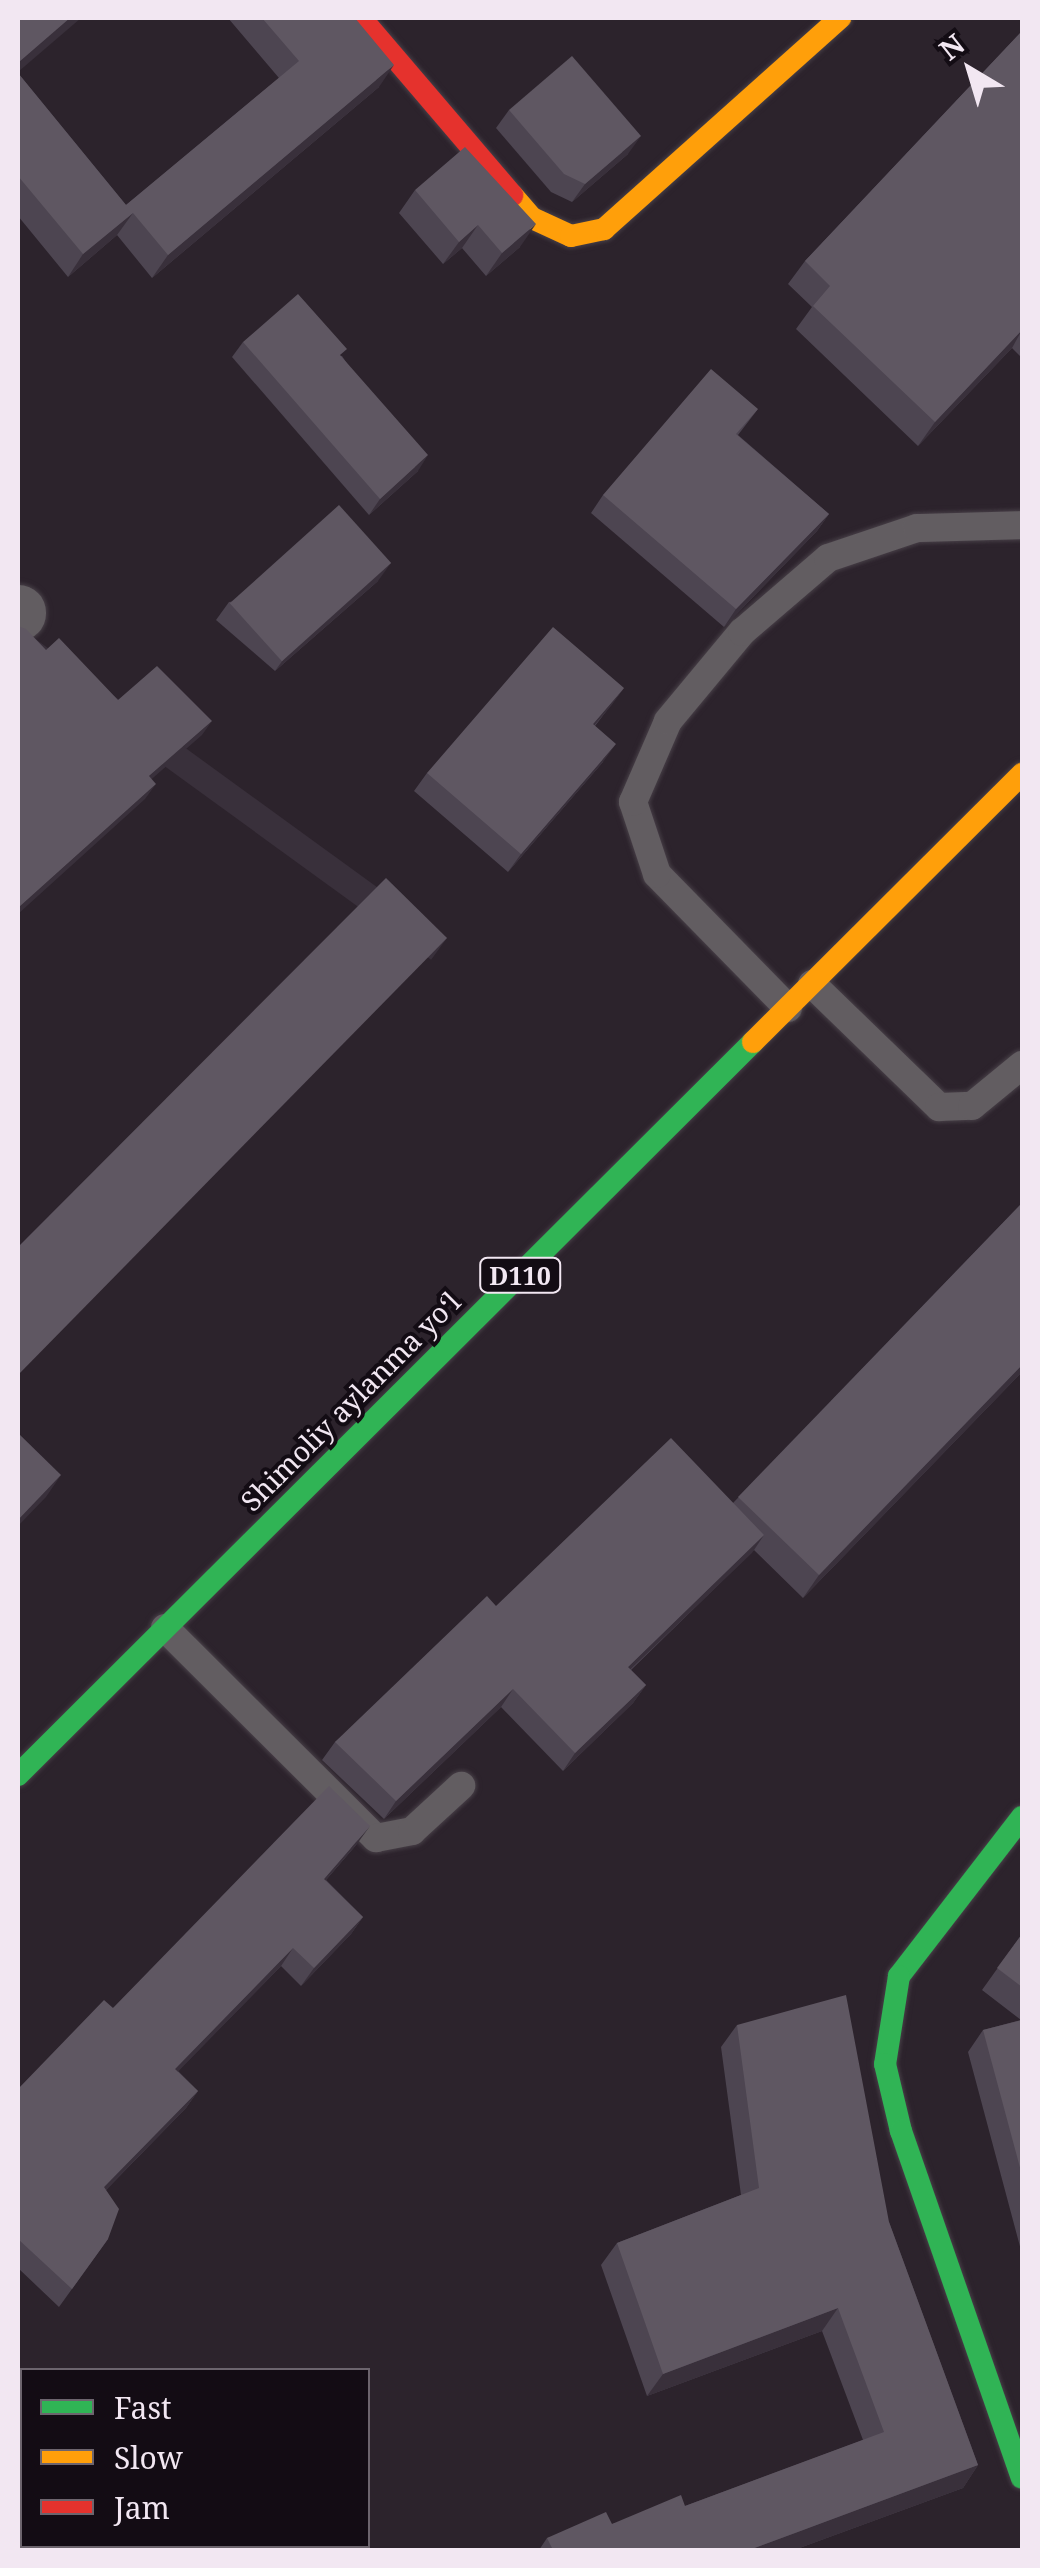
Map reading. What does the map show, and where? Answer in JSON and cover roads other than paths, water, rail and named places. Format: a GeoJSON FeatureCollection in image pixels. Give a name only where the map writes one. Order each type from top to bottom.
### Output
{"type":"FeatureCollection","features":[{"type":"Feature","properties":{"kind":"main road"},"geometry":{"type":"LineString","coordinates":[[361,18],[532,218],[570,236],[604,229],[648,194],[840,18]]}},
{"type":"Feature","properties":{"kind":"main road","name":"Shimoliy aylanma yoʻl"},"geometry":{"type":"LineString","coordinates":[[18,1774],[1022,774]]}},
{"type":"Feature","properties":{"kind":"main road"},"geometry":{"type":"LineString","coordinates":[[1022,1818],[899,1976],[885,2064],[901,2131],[1022,2478]]}},
{"type":"Feature","properties":{"kind":"lane"},"geometry":{"type":"LineString","coordinates":[[788,1008],[657,874],[633,802],[668,721],[742,632],[828,558],[916,528],[1022,525]]}},
{"type":"Feature","properties":{"kind":"lane"},"geometry":{"type":"LineString","coordinates":[[812,984],[940,1107],[972,1106],[1022,1064]]}},
{"type":"Feature","properties":{"kind":"lane"},"geometry":{"type":"LineString","coordinates":[[165,1628],[376,1838],[412,1831],[460,1786]]}}]}
